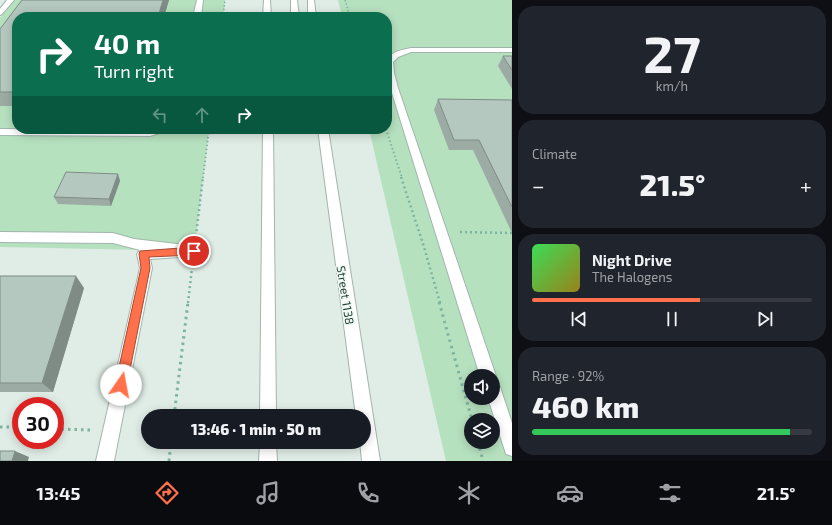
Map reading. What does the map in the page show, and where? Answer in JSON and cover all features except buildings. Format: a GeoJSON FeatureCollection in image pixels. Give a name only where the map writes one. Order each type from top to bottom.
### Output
{"type":"FeatureCollection","features":[{"type":"Feature","properties":{"kind":"street"},"geometry":{"type":"LineString","coordinates":[[0,13],[11,0]]}},
{"type":"Feature","properties":{"kind":"street"},"geometry":{"type":"LineString","coordinates":[[198,12],[200,0]]}},
{"type":"Feature","properties":{"kind":"street"},"geometry":{"type":"LineString","coordinates":[[294,0],[295,12]]}},
{"type":"Feature","properties":{"kind":"street"},"geometry":{"type":"LineString","coordinates":[[310,0],[311,12]]}},
{"type":"Feature","properties":{"kind":"street"},"geometry":{"type":"LineString","coordinates":[[267,1],[268,12]]}},
{"type":"Feature","properties":{"kind":"street"},"geometry":{"type":"LineString","coordinates":[[392,48],[425,50]]}},
{"type":"Feature","properties":{"kind":"street"},"geometry":{"type":"LineString","coordinates":[[392,57],[395,54],[402,52],[425,50],[512,50]]}},
{"type":"Feature","properties":{"kind":"street"},"geometry":{"type":"LineString","coordinates":[[392,80],[486,369]]}},
{"type":"Feature","properties":{"kind":"street"},"geometry":{"type":"LineString","coordinates":[[0,132],[12,132]]}},
{"type":"Feature","properties":{"kind":"street"},"geometry":{"type":"LineString","coordinates":[[268,134],[268,409]]}},
{"type":"Feature","properties":{"kind":"street"},"geometry":{"type":"LineString","coordinates":[[317,134],[326,157]]}},
{"type":"Feature","properties":{"kind":"street","name":"Street 1138"},"geometry":{"type":"LineString","coordinates":[[324,134],[371,461]]}},
{"type":"Feature","properties":{"kind":"street"},"geometry":{"type":"LineString","coordinates":[[0,237],[113,238],[134,244],[194,251]]}},
{"type":"Feature","properties":{"kind":"street"},"geometry":{"type":"LineString","coordinates":[[105,461],[146,268],[143,254],[194,251]]}},
{"type":"Feature","properties":{"kind":"street"},"geometry":{"type":"LineString","coordinates":[[498,405],[512,448]]}},
{"type":"Feature","properties":{"kind":"street"},"geometry":{"type":"LineString","coordinates":[[268,449],[268,461]]}},
{"type":"Feature","properties":{"kind":"path"},"geometry":{"type":"LineString","coordinates":[[224,12],[225,0]]}},
{"type":"Feature","properties":{"kind":"path"},"geometry":{"type":"LineString","coordinates":[[345,0],[349,12]]}},
{"type":"Feature","properties":{"kind":"path"},"geometry":{"type":"LineString","coordinates":[[175,409],[209,134]]}},
{"type":"Feature","properties":{"kind":"path"},"geometry":{"type":"LineString","coordinates":[[388,134],[424,247],[470,413]]}},
{"type":"Feature","properties":{"kind":"path"},"geometry":{"type":"LineString","coordinates":[[441,231],[512,233]]}},
{"type":"Feature","properties":{"kind":"path"},"geometry":{"type":"LineString","coordinates":[[0,427],[12,427]]}},
{"type":"Feature","properties":{"kind":"path"},"geometry":{"type":"LineString","coordinates":[[64,428],[112,430]]}},
{"type":"Feature","properties":{"kind":"path"},"geometry":{"type":"LineString","coordinates":[[169,461],[170,449]]}},
{"type":"Feature","properties":{"kind":"path"},"geometry":{"type":"LineString","coordinates":[[480,449],[483,461]]}},
{"type":"Feature","properties":{"kind":"green space"},"geometry":{"type":"Polygon","coordinates":[[[15,0],[225,0],[224,12],[12,12],[12,134],[208,134],[194,251],[0,247],[0,18],[15,0]]]}},
{"type":"Feature","properties":{"kind":"green space"},"geometry":{"type":"Polygon","coordinates":[[[338,0],[512,0],[512,461],[446,461],[370,134],[392,134],[392,12],[341,12],[338,0]]]}},
{"type":"Feature","properties":{"kind":"route"},"geometry":{"type":"LineString","coordinates":[[121,385],[146,268],[146,262],[143,254],[194,251]]}}]}
